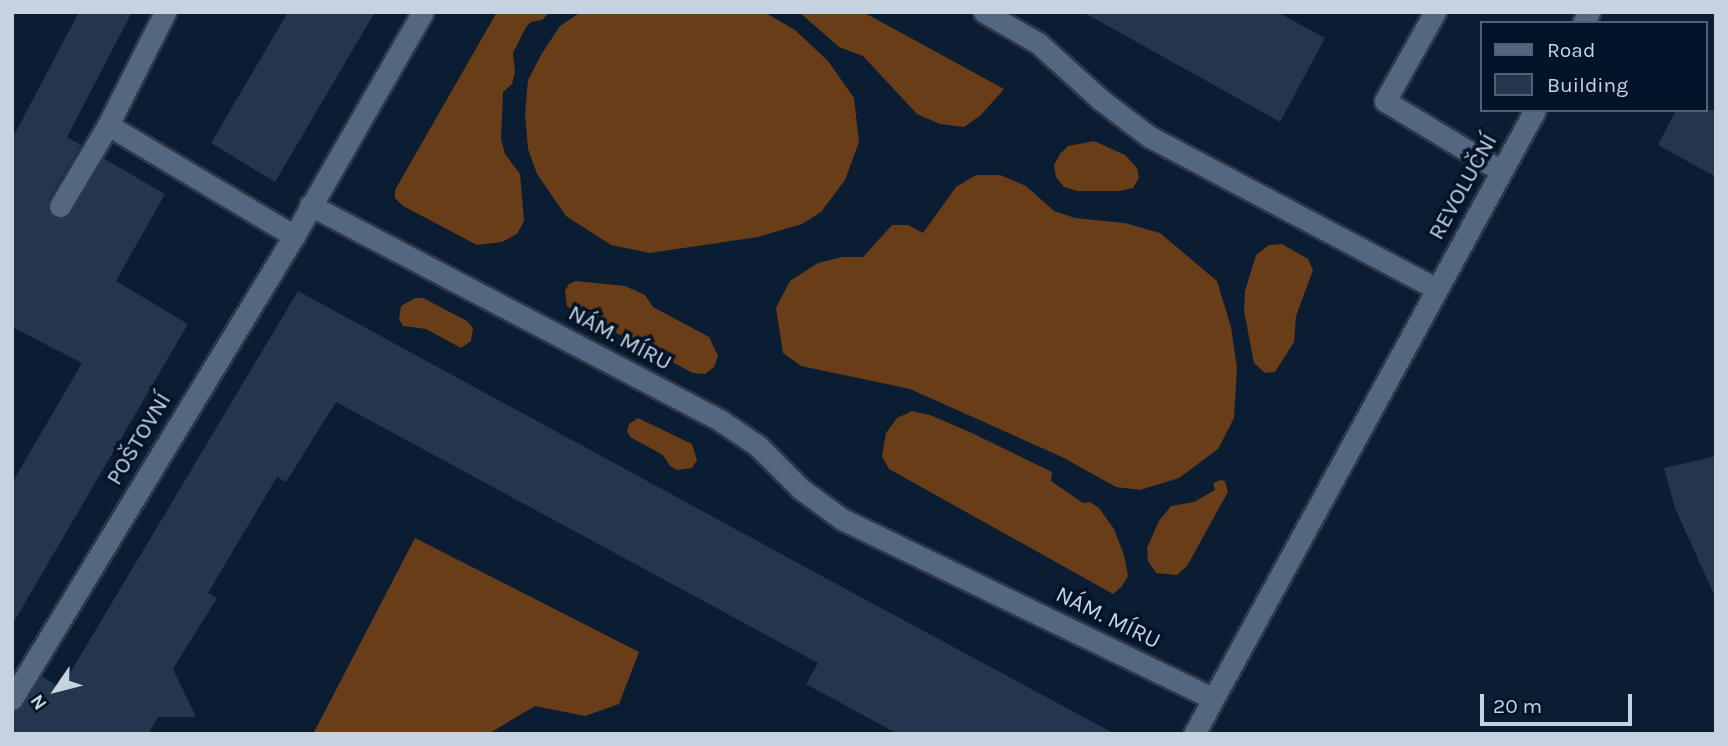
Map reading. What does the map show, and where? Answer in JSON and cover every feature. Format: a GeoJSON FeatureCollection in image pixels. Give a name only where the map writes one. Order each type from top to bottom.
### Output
{"type":"FeatureCollection","features":[{"type":"Feature","properties":{"kind":"street"},"geometry":{"type":"LineString","coordinates":[[60,206],[108,125],[164,12]]}},
{"type":"Feature","properties":{"kind":"street"},"geometry":{"type":"LineString","coordinates":[[310,205],[423,12]]}},
{"type":"Feature","properties":{"kind":"street"},"geometry":{"type":"LineString","coordinates":[[984,12],[1038,43],[1101,100],[1150,137],[1437,289],[1194,734]]}},
{"type":"Feature","properties":{"kind":"street"},"geometry":{"type":"LineString","coordinates":[[1435,12],[1385,101],[1501,171]]}},
{"type":"Feature","properties":{"kind":"street","name":"REVOLUČNÍ"},"geometry":{"type":"LineString","coordinates":[[1437,289],[1534,112]]}},
{"type":"Feature","properties":{"kind":"street"},"geometry":{"type":"LineString","coordinates":[[108,125],[293,236]]}},
{"type":"Feature","properties":{"kind":"street","name":"POŠTOVNÍ"},"geometry":{"type":"LineString","coordinates":[[12,699],[310,205]]}},
{"type":"Feature","properties":{"kind":"street","name":"NÁM. MÍRU"},"geometry":{"type":"LineString","coordinates":[[310,205],[721,421],[758,446],[801,489],[842,519],[1212,698]]}},
{"type":"Feature","properties":{"kind":"shaded area"},"geometry":{"type":"Polygon","coordinates":[[[497,12],[550,12],[542,20],[531,22],[526,27],[513,53],[515,72],[512,84],[503,92],[501,139],[505,154],[520,174],[524,221],[517,234],[502,242],[477,245],[403,206],[395,198],[395,190],[497,12]]]}},
{"type":"Feature","properties":{"kind":"shaded area"},"geometry":{"type":"Polygon","coordinates":[[[581,12],[764,12],[795,30],[828,61],[854,98],[859,142],[845,180],[821,212],[802,224],[758,237],[650,253],[611,245],[566,216],[537,174],[528,149],[525,114],[528,80],[560,26],[581,12]]]}},
{"type":"Feature","properties":{"kind":"shaded area"},"geometry":{"type":"Polygon","coordinates":[[[799,12],[863,12],[1004,89],[981,115],[964,127],[940,124],[917,114],[863,56],[839,47],[799,12]]]}},
{"type":"Feature","properties":{"kind":"shaded area"},"geometry":{"type":"Polygon","coordinates":[[[1094,141],[1125,155],[1137,168],[1139,178],[1133,188],[1119,191],[1077,191],[1064,187],[1056,177],[1054,165],[1060,154],[1068,146],[1094,141]]]}},
{"type":"Feature","properties":{"kind":"shaded area"},"geometry":{"type":"Polygon","coordinates":[[[976,175],[1000,175],[1026,186],[1054,211],[1075,218],[1125,223],[1160,233],[1217,281],[1231,327],[1237,368],[1234,418],[1218,449],[1179,478],[1140,490],[1116,487],[1062,457],[910,389],[801,366],[783,353],[776,308],[790,281],[818,263],[842,257],[863,257],[892,225],[908,225],[923,233],[956,187],[976,175]]]}},
{"type":"Feature","properties":{"kind":"shaded area"},"geometry":{"type":"Polygon","coordinates":[[[1282,244],[1308,259],[1313,270],[1296,316],[1294,342],[1275,372],[1265,373],[1254,363],[1244,311],[1245,291],[1256,255],[1269,245],[1282,244]]]}},
{"type":"Feature","properties":{"kind":"shaded area"},"geometry":{"type":"Polygon","coordinates":[[[576,281],[625,286],[645,295],[653,307],[709,337],[718,356],[714,367],[705,374],[693,373],[571,309],[567,306],[565,291],[569,284],[576,281]]]}},
{"type":"Feature","properties":{"kind":"shaded area"},"geometry":{"type":"Polygon","coordinates":[[[415,298],[423,298],[467,321],[473,328],[471,341],[461,348],[426,329],[403,326],[399,319],[401,306],[415,298]]]}},
{"type":"Feature","properties":{"kind":"shaded area"},"geometry":{"type":"Polygon","coordinates":[[[912,411],[930,415],[972,433],[1052,472],[1051,481],[1083,503],[1090,502],[1099,508],[1114,529],[1124,555],[1128,576],[1122,586],[1113,594],[889,469],[882,456],[886,433],[897,418],[912,411]]]}},
{"type":"Feature","properties":{"kind":"shaded area"},"geometry":{"type":"Polygon","coordinates":[[[638,418],[692,444],[697,460],[692,468],[677,470],[670,466],[663,455],[630,437],[627,431],[629,424],[638,418]]]}},
{"type":"Feature","properties":{"kind":"shaded area"},"geometry":{"type":"Polygon","coordinates":[[[1225,481],[1228,492],[1187,566],[1177,575],[1156,573],[1148,561],[1147,548],[1159,521],[1171,506],[1194,502],[1215,490],[1213,483],[1225,481]]]}},
{"type":"Feature","properties":{"kind":"shaded area"},"geometry":{"type":"Polygon","coordinates":[[[415,538],[639,652],[619,704],[585,716],[535,706],[488,734],[313,734],[415,538]]]}},
{"type":"Feature","properties":{"kind":"building"},"geometry":{"type":"Polygon","coordinates":[[[79,12],[132,12],[67,137],[81,145],[49,199],[48,212],[59,219],[67,217],[103,158],[165,194],[116,281],[188,324],[12,625],[12,483],[82,363],[12,327],[12,139],[79,12]]]}},
{"type":"Feature","properties":{"kind":"building"},"geometry":{"type":"Polygon","coordinates":[[[288,12],[375,12],[275,182],[211,143],[288,12]]]}},
{"type":"Feature","properties":{"kind":"building"},"geometry":{"type":"Polygon","coordinates":[[[1083,12],[1277,12],[1325,38],[1280,122],[1083,12]]]}},
{"type":"Feature","properties":{"kind":"building"},"geometry":{"type":"Polygon","coordinates":[[[1716,110],[1716,177],[1658,145],[1675,112],[1716,110]]]}},
{"type":"Feature","properties":{"kind":"building"},"geometry":{"type":"Polygon","coordinates":[[[298,291],[1115,734],[898,734],[806,684],[818,663],[336,402],[286,482],[277,477],[208,593],[217,598],[173,669],[196,717],[158,717],[148,734],[12,734],[12,712],[23,706],[41,676],[61,688],[298,291]]]}},
{"type":"Feature","properties":{"kind":"building"},"geometry":{"type":"Polygon","coordinates":[[[1716,456],[1716,599],[1675,508],[1664,468],[1716,456]]]}}]}
